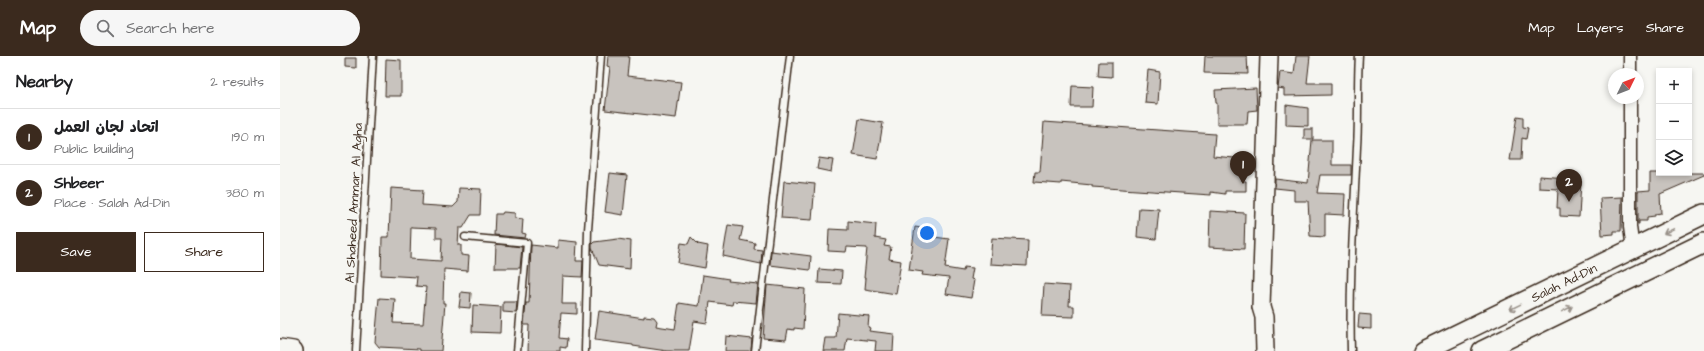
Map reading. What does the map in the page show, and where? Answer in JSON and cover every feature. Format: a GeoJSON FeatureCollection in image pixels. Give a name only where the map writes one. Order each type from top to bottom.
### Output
{"type":"FeatureCollection","features":[{"type":"Feature","properties":{"kind":"highway","name":"Salah Ad-Din"},"geometry":{"type":"LineString","coordinates":[[1423,351],[1704,214]]}},
{"type":"Feature","properties":{"kind":"highway","name":"Salah Ad-Din"},"geometry":{"type":"LineString","coordinates":[[1482,351],[1704,243]]}},
{"type":"Feature","properties":{"kind":"highway"},"geometry":{"type":"LineString","coordinates":[[280,350],[293,351]]}},
{"type":"Feature","properties":{"kind":"main road"},"geometry":{"type":"LineString","coordinates":[[1265,351],[1264,317],[1261,307],[1269,56]]}},
{"type":"Feature","properties":{"kind":"main road"},"geometry":{"type":"LineString","coordinates":[[1254,351],[1256,318],[1261,307]]}},
{"type":"Feature","properties":{"kind":"street"},"geometry":{"type":"LineString","coordinates":[[1630,56],[1630,68]]}},
{"type":"Feature","properties":{"kind":"street"},"geometry":{"type":"LineString","coordinates":[[1630,104],[1630,227],[1633,249]]}},
{"type":"Feature","properties":{"kind":"lane","name":"Al Shaheed Ammar Al Agha"},"geometry":{"type":"LineString","coordinates":[[356,351],[373,56]]}},
{"type":"Feature","properties":{"kind":"lane"},"geometry":{"type":"LineString","coordinates":[[585,351],[588,230],[601,56]]}},
{"type":"Feature","properties":{"kind":"lane"},"geometry":{"type":"LineString","coordinates":[[754,351],[790,56]]}},
{"type":"Feature","properties":{"kind":"lane"},"geometry":{"type":"LineString","coordinates":[[1350,351],[1352,250],[1357,142],[1357,79],[1359,56]]}},
{"type":"Feature","properties":{"kind":"lane"},"geometry":{"type":"LineString","coordinates":[[465,237],[527,243],[518,351]]}},
{"type":"Feature","properties":{"kind":"building"},"geometry":{"type":"Polygon","coordinates":[[[608,56],[629,56],[627,76],[681,82],[676,118],[605,110],[610,67],[607,66],[608,56]]]}},
{"type":"Feature","properties":{"kind":"building"},"geometry":{"type":"Polygon","coordinates":[[[1205,56],[1247,56],[1248,74],[1204,73],[1205,56]]]}},
{"type":"Feature","properties":{"kind":"building"},"geometry":{"type":"Polygon","coordinates":[[[1296,56],[1310,56],[1307,83],[1331,83],[1331,95],[1284,96],[1284,89],[1278,88],[1280,72],[1294,74],[1296,56]]]}},
{"type":"Feature","properties":{"kind":"building"},"geometry":{"type":"Polygon","coordinates":[[[345,58],[356,58],[356,68],[345,67],[345,58]]]}},
{"type":"Feature","properties":{"kind":"building"},"geometry":{"type":"Polygon","coordinates":[[[386,59],[401,60],[401,96],[385,96],[386,59]]]}},
{"type":"Feature","properties":{"kind":"building"},"geometry":{"type":"Polygon","coordinates":[[[1099,62],[1112,62],[1112,77],[1098,76],[1099,62]]]}},
{"type":"Feature","properties":{"kind":"building"},"geometry":{"type":"Polygon","coordinates":[[[1148,70],[1160,72],[1158,104],[1145,103],[1148,70]]]}},
{"type":"Feature","properties":{"kind":"building"},"geometry":{"type":"Polygon","coordinates":[[[1072,86],[1093,87],[1092,107],[1071,107],[1072,86]]]}},
{"type":"Feature","properties":{"kind":"building"},"geometry":{"type":"Polygon","coordinates":[[[1256,88],[1257,110],[1248,111],[1247,124],[1217,124],[1217,103],[1215,90],[1256,88]]]}},
{"type":"Feature","properties":{"kind":"building"},"geometry":{"type":"Polygon","coordinates":[[[1286,105],[1308,108],[1308,126],[1286,125],[1286,105]]]}},
{"type":"Feature","properties":{"kind":"building"},"geometry":{"type":"Polygon","coordinates":[[[1517,116],[1523,117],[1523,127],[1528,128],[1526,139],[1522,138],[1521,160],[1510,160],[1517,116]]]}},
{"type":"Feature","properties":{"kind":"building"},"geometry":{"type":"Polygon","coordinates":[[[859,119],[883,123],[877,159],[853,155],[859,119]]]}},
{"type":"Feature","properties":{"kind":"building"},"geometry":{"type":"Polygon","coordinates":[[[1044,122],[1215,134],[1213,156],[1245,159],[1242,181],[1246,181],[1246,191],[1225,191],[1225,194],[1211,192],[1211,195],[1092,187],[1092,185],[1061,182],[1061,184],[1034,182],[1035,172],[1040,172],[1044,122]]]}},
{"type":"Feature","properties":{"kind":"building"},"geometry":{"type":"Polygon","coordinates":[[[1304,129],[1313,129],[1313,139],[1304,139],[1304,129]]]}},
{"type":"Feature","properties":{"kind":"building"},"geometry":{"type":"Polygon","coordinates":[[[1312,140],[1332,140],[1332,165],[1351,165],[1351,175],[1320,175],[1317,193],[1345,194],[1344,215],[1325,214],[1325,237],[1310,236],[1308,201],[1294,201],[1294,190],[1275,188],[1275,179],[1308,183],[1312,140]]]}},
{"type":"Feature","properties":{"kind":"building"},"geometry":{"type":"Polygon","coordinates":[[[819,158],[833,160],[831,172],[817,169],[819,158]]]}},
{"type":"Feature","properties":{"kind":"building"},"geometry":{"type":"Polygon","coordinates":[[[610,173],[627,175],[623,215],[605,212],[610,173]]]}},
{"type":"Feature","properties":{"kind":"building"},"geometry":{"type":"Polygon","coordinates":[[[1650,173],[1656,173],[1656,176],[1692,176],[1692,173],[1704,173],[1704,175],[1660,194],[1661,213],[1655,214],[1655,216],[1647,217],[1647,221],[1639,221],[1638,224],[1638,191],[1650,190],[1650,173]]]}},
{"type":"Feature","properties":{"kind":"building"},"geometry":{"type":"Polygon","coordinates":[[[1539,176],[1568,178],[1568,181],[1581,181],[1579,217],[1560,216],[1560,208],[1557,208],[1558,189],[1539,188],[1539,176]]]}},
{"type":"Feature","properties":{"kind":"building"},"geometry":{"type":"Polygon","coordinates":[[[784,181],[815,184],[812,220],[781,218],[784,181]]]}},
{"type":"Feature","properties":{"kind":"building"},"geometry":{"type":"Polygon","coordinates":[[[391,188],[423,190],[422,205],[453,207],[458,202],[459,188],[481,189],[480,215],[471,215],[463,228],[459,228],[458,245],[461,245],[461,255],[469,256],[468,271],[444,269],[443,303],[445,303],[441,351],[420,351],[420,349],[379,347],[375,342],[379,298],[395,299],[393,323],[423,324],[426,287],[416,286],[417,277],[381,275],[382,237],[389,237],[391,188]],[[411,227],[410,259],[441,261],[442,238],[436,238],[436,228],[411,227]]]}},
{"type":"Feature","properties":{"kind":"building"},"geometry":{"type":"Polygon","coordinates":[[[1622,197],[1621,231],[1614,231],[1614,234],[1602,235],[1600,198],[1622,197]]]}},
{"type":"Feature","properties":{"kind":"building"},"geometry":{"type":"Polygon","coordinates":[[[1139,208],[1159,209],[1156,239],[1137,237],[1139,208]]]}},
{"type":"Feature","properties":{"kind":"building"},"geometry":{"type":"Polygon","coordinates":[[[1210,211],[1245,213],[1244,249],[1209,247],[1210,211]]]}},
{"type":"Feature","properties":{"kind":"building"},"geometry":{"type":"Polygon","coordinates":[[[503,212],[515,213],[515,218],[523,219],[522,233],[526,234],[525,238],[494,235],[495,214],[502,214],[503,212]]]}},
{"type":"Feature","properties":{"kind":"building"},"geometry":{"type":"Polygon","coordinates":[[[848,221],[876,224],[875,238],[886,240],[884,246],[891,247],[889,259],[901,261],[896,294],[865,289],[866,278],[864,278],[867,248],[847,247],[846,252],[828,251],[829,229],[848,230],[848,221]]]}},
{"type":"Feature","properties":{"kind":"building"},"geometry":{"type":"Polygon","coordinates":[[[728,225],[743,227],[740,240],[755,243],[754,249],[762,250],[761,264],[723,256],[728,225]]]}},
{"type":"Feature","properties":{"kind":"building"},"geometry":{"type":"Polygon","coordinates":[[[915,227],[928,229],[927,236],[949,239],[945,268],[963,271],[964,267],[973,268],[971,279],[974,280],[971,298],[946,294],[949,278],[922,275],[923,272],[909,270],[915,227]]]}},
{"type":"Feature","properties":{"kind":"building"},"geometry":{"type":"Polygon","coordinates":[[[691,237],[698,244],[708,246],[705,268],[678,263],[681,243],[688,244],[691,237]]]}},
{"type":"Feature","properties":{"kind":"building"},"geometry":{"type":"Polygon","coordinates":[[[992,238],[1028,240],[1027,266],[990,264],[992,238]]]}},
{"type":"Feature","properties":{"kind":"building"},"geometry":{"type":"Polygon","coordinates":[[[618,239],[631,241],[630,269],[599,265],[592,248],[592,244],[594,242],[618,239]]]}},
{"type":"Feature","properties":{"kind":"building"},"geometry":{"type":"Polygon","coordinates":[[[558,240],[577,242],[576,261],[583,261],[582,277],[563,276],[562,304],[577,304],[577,314],[561,313],[559,338],[567,339],[566,348],[560,347],[560,351],[528,351],[529,325],[524,325],[526,303],[529,303],[531,245],[558,248],[558,240]]]}},
{"type":"Feature","properties":{"kind":"building"},"geometry":{"type":"Polygon","coordinates":[[[496,244],[522,247],[520,268],[495,268],[496,244]]]}},
{"type":"Feature","properties":{"kind":"building"},"geometry":{"type":"Polygon","coordinates":[[[771,251],[811,256],[810,270],[770,265],[771,251]]]}},
{"type":"Feature","properties":{"kind":"building"},"geometry":{"type":"Polygon","coordinates":[[[819,269],[842,271],[841,284],[818,283],[819,269]]]}},
{"type":"Feature","properties":{"kind":"building"},"geometry":{"type":"Polygon","coordinates":[[[703,275],[729,279],[728,281],[758,284],[756,303],[733,301],[732,305],[710,302],[707,323],[694,321],[689,351],[667,351],[595,340],[599,311],[644,318],[644,316],[654,317],[657,321],[656,326],[675,329],[679,303],[699,306],[703,275]]]}},
{"type":"Feature","properties":{"kind":"building"},"geometry":{"type":"Polygon","coordinates":[[[1044,284],[1070,286],[1069,306],[1074,306],[1074,317],[1042,316],[1044,284]]]}},
{"type":"Feature","properties":{"kind":"building"},"geometry":{"type":"Polygon","coordinates":[[[767,285],[805,289],[803,329],[788,329],[786,340],[763,338],[767,285]]]}},
{"type":"Feature","properties":{"kind":"building"},"geometry":{"type":"Polygon","coordinates":[[[461,292],[471,293],[470,308],[459,307],[461,292]]]}},
{"type":"Feature","properties":{"kind":"building"},"geometry":{"type":"Polygon","coordinates":[[[503,302],[517,302],[516,313],[503,312],[503,302]]]}},
{"type":"Feature","properties":{"kind":"building"},"geometry":{"type":"Polygon","coordinates":[[[473,305],[501,307],[500,333],[472,332],[473,305]]]}},
{"type":"Feature","properties":{"kind":"building"},"geometry":{"type":"Polygon","coordinates":[[[838,313],[869,316],[869,331],[894,334],[893,351],[875,351],[876,341],[847,338],[845,351],[823,351],[825,338],[836,338],[838,313]]]}},
{"type":"Feature","properties":{"kind":"building"},"geometry":{"type":"Polygon","coordinates":[[[1359,314],[1371,315],[1371,329],[1358,328],[1359,314]]]}},
{"type":"Feature","properties":{"kind":"building"},"geometry":{"type":"Polygon","coordinates":[[[726,336],[752,339],[751,351],[725,351],[726,336]]]}},
{"type":"Feature","properties":{"kind":"place","name":"اتحاد لجان العمل"},"geometry":{"type":"Point","coordinates":[1243,184]}},
{"type":"Feature","properties":{"kind":"place","name":"Shbeer"},"geometry":{"type":"Point","coordinates":[1569,202]}}]}
